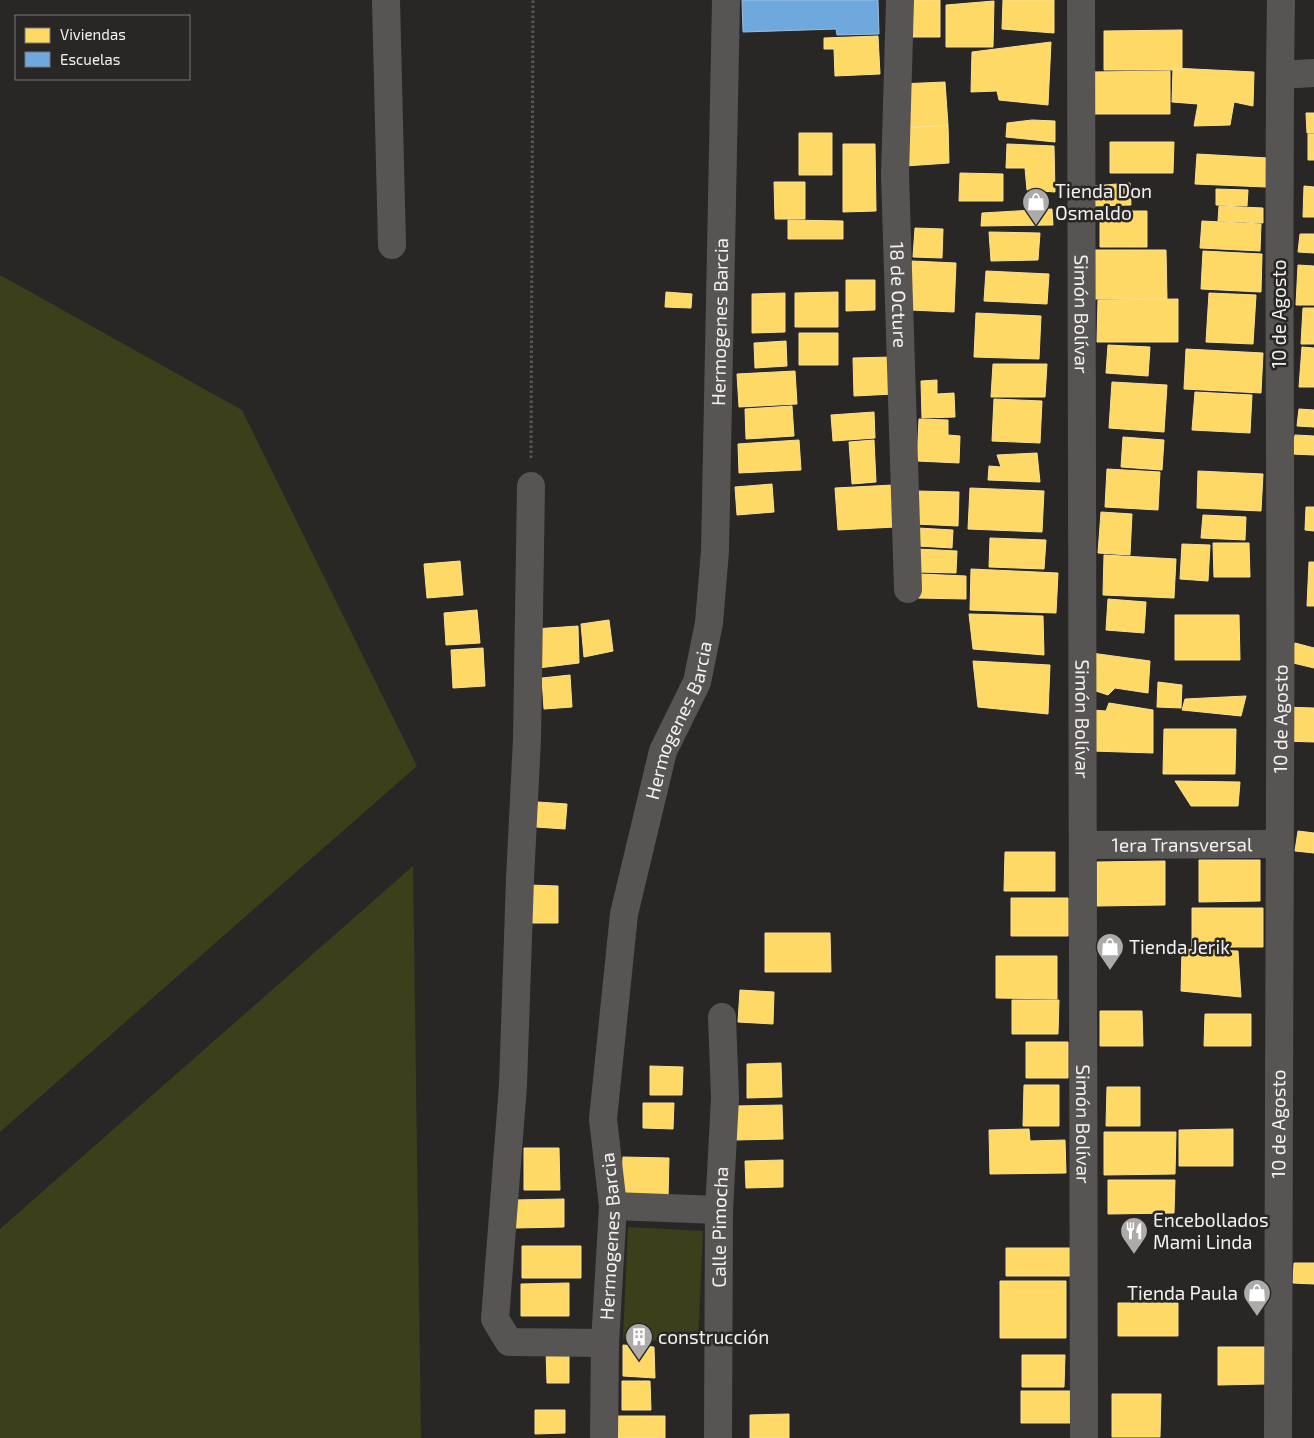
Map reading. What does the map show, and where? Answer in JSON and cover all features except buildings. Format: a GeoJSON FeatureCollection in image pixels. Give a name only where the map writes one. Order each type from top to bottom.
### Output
{"type":"FeatureCollection","features":[{"type":"Feature","properties":{"kind":"street"},"geometry":{"type":"LineString","coordinates":[[386,0],[392,245]]}},
{"type":"Feature","properties":{"kind":"street","name":"Hermogenes Barcia"},"geometry":{"type":"LineString","coordinates":[[604,1438],[605,1342],[613,1206],[604,1119],[624,914],[663,751],[697,682],[709,623],[715,551],[726,0]]}},
{"type":"Feature","properties":{"kind":"street","name":"18 de Octure"},"geometry":{"type":"LineString","coordinates":[[900,0],[895,175],[908,589]]}},
{"type":"Feature","properties":{"kind":"street","name":"Simón Bolívar"},"geometry":{"type":"LineString","coordinates":[[1081,0],[1084,1438]]}},
{"type":"Feature","properties":{"kind":"street","name":"10 de Agosto"},"geometry":{"type":"LineString","coordinates":[[1278,1438],[1281,0]]}},
{"type":"Feature","properties":{"kind":"street"},"geometry":{"type":"LineString","coordinates":[[1280,75],[1314,73]]}},
{"type":"Feature","properties":{"kind":"street"},"geometry":{"type":"LineString","coordinates":[[531,486],[527,738],[513,1085],[495,1319],[509,1342],[605,1342]]}},
{"type":"Feature","properties":{"kind":"street","name":"1era Transversal"},"geometry":{"type":"LineString","coordinates":[[1084,845],[1279,844]]}},
{"type":"Feature","properties":{"kind":"street","name":"Calle Pimocha"},"geometry":{"type":"LineString","coordinates":[[718,1438],[719,1210],[725,1098],[722,1017]]}},
{"type":"Feature","properties":{"kind":"street"},"geometry":{"type":"LineString","coordinates":[[613,1206],[719,1210]]}},
{"type":"Feature","properties":{"kind":"path"},"geometry":{"type":"LineString","coordinates":[[531,486],[533,0]]}},
{"type":"Feature","properties":{"kind":"green space"},"geometry":{"type":"Polygon","coordinates":[[[0,275],[242,410],[417,766],[0,1132],[0,275]]]}},
{"type":"Feature","properties":{"kind":"green space"},"geometry":{"type":"Polygon","coordinates":[[[413,866],[421,1438],[0,1438],[0,1229],[413,866]]]}},
{"type":"Feature","properties":{"kind":"green space"},"geometry":{"type":"Polygon","coordinates":[[[628,1227],[703,1231],[698,1343],[623,1339],[628,1227]]]}},
{"type":"Feature","properties":{"kind":"place","name":"Tienda Don Osmaldo"},"geometry":{"type":"Point","coordinates":[1036,226]}},
{"type":"Feature","properties":{"kind":"place","name":"Tienda Jerik"},"geometry":{"type":"Point","coordinates":[1110,971]}},
{"type":"Feature","properties":{"kind":"place","name":"Encebollados Mami Linda"},"geometry":{"type":"Point","coordinates":[1134,1255]}},
{"type":"Feature","properties":{"kind":"place","name":"Tienda Paula"},"geometry":{"type":"Point","coordinates":[1257,1317]}},
{"type":"Feature","properties":{"kind":"place","name":"construcción"},"geometry":{"type":"Point","coordinates":[639,1361]}}]}
